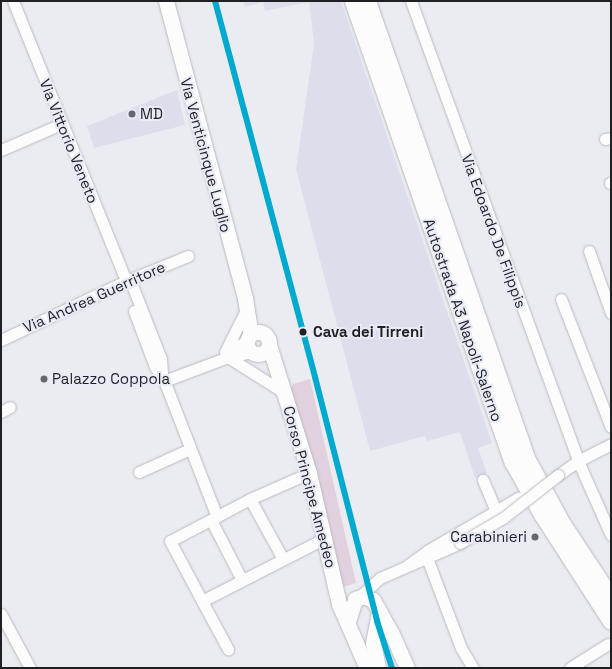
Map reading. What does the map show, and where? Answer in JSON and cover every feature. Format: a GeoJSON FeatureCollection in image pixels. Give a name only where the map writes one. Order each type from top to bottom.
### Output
{"type":"FeatureCollection","features":[{"type":"Feature","properties":{"kind":"highway","name":"Autostrada A3 Napoli-Salerno"},"geometry":{"type":"LineString","coordinates":[[354,1],[514,462],[546,520],[611,621]]}},
{"type":"Feature","properties":{"kind":"highway","name":"Autostrada A3 Napoli-Salerno"},"geometry":{"type":"LineString","coordinates":[[367,1],[526,458],[562,524],[611,598]]}},
{"type":"Feature","properties":{"kind":"main road","name":"Via Venticinque Luglio"},"geometry":{"type":"LineString","coordinates":[[166,1],[261,361],[283,388]]}},
{"type":"Feature","properties":{"kind":"main road","name":"Corso Principe Amedeo"},"geometry":{"type":"LineString","coordinates":[[283,388],[309,473],[338,591],[339,604],[348,621],[367,668]]}},
{"type":"Feature","properties":{"kind":"main road"},"geometry":{"type":"LineString","coordinates":[[338,591],[357,598],[373,600],[380,607],[407,668]]}},
{"type":"Feature","properties":{"kind":"main road"},"geometry":{"type":"LineString","coordinates":[[348,621],[357,598]]}},
{"type":"Feature","properties":{"kind":"main road"},"geometry":{"type":"LineString","coordinates":[[378,668],[372,643],[380,607]]}},
{"type":"Feature","properties":{"kind":"street","name":"Via Vittorio Veneto"},"geometry":{"type":"LineString","coordinates":[[13,1],[61,124],[126,281],[132,285],[158,352],[163,378],[190,448],[214,518],[242,580]]}},
{"type":"Feature","properties":{"kind":"street","name":"Via Edoardo De Filippis"},"geometry":{"type":"LineString","coordinates":[[411,1],[578,461],[611,535]]}},
{"type":"Feature","properties":{"kind":"street"},"geometry":{"type":"LineString","coordinates":[[1,150],[61,124]]}},
{"type":"Feature","properties":{"kind":"street"},"geometry":{"type":"LineString","coordinates":[[589,251],[611,313]]}},
{"type":"Feature","properties":{"kind":"street","name":"Via Andrea Guerritore"},"geometry":{"type":"LineString","coordinates":[[1,340],[126,281],[188,256]]}},
{"type":"Feature","properties":{"kind":"street"},"geometry":{"type":"LineString","coordinates":[[561,300],[611,427]]}},
{"type":"Feature","properties":{"kind":"street"},"geometry":{"type":"LineString","coordinates":[[227,355],[247,308]]}},
{"type":"Feature","properties":{"kind":"street"},"geometry":{"type":"LineString","coordinates":[[163,378],[227,355],[237,348],[257,343]]}},
{"type":"Feature","properties":{"kind":"street"},"geometry":{"type":"LineString","coordinates":[[227,355],[283,388]]}},
{"type":"Feature","properties":{"kind":"street"},"geometry":{"type":"LineString","coordinates":[[357,598],[380,578],[460,543],[503,518],[578,461],[611,444]]}},
{"type":"Feature","properties":{"kind":"street"},"geometry":{"type":"LineString","coordinates":[[139,472],[190,448]]}},
{"type":"Feature","properties":{"kind":"street"},"geometry":{"type":"LineString","coordinates":[[228,649],[170,541],[250,499],[309,473]]}},
{"type":"Feature","properties":{"kind":"street"},"geometry":{"type":"LineString","coordinates":[[483,480],[496,511]]}},
{"type":"Feature","properties":{"kind":"street"},"geometry":{"type":"LineString","coordinates":[[408,565],[427,551],[518,498]]}},
{"type":"Feature","properties":{"kind":"street"},"geometry":{"type":"LineString","coordinates":[[250,499],[283,559]]}},
{"type":"Feature","properties":{"kind":"street"},"geometry":{"type":"LineString","coordinates":[[202,601],[325,538]]}},
{"type":"Feature","properties":{"kind":"street"},"geometry":{"type":"LineString","coordinates":[[427,558],[461,648],[473,668]]}},
{"type":"Feature","properties":{"kind":"street"},"geometry":{"type":"LineString","coordinates":[[380,578],[376,593],[380,607]]}},
{"type":"Feature","properties":{"kind":"street"},"geometry":{"type":"LineString","coordinates":[[1,614],[30,668]]}},
{"type":"Feature","properties":{"kind":"street"},"geometry":{"type":"LineString","coordinates":[[570,668],[608,644]]}},
{"type":"Feature","properties":{"kind":"shaded area"},"geometry":{"type":"Polygon","coordinates":[[[243,1],[341,1],[492,443],[478,448],[487,473],[475,478],[460,432],[427,441],[425,436],[370,451],[296,169],[314,44],[309,2],[265,11],[263,2],[245,7],[243,1]]]}},
{"type":"Feature","properties":{"kind":"shaded area"},"geometry":{"type":"Polygon","coordinates":[[[177,90],[185,125],[94,148],[87,126],[177,90]]]}},
{"type":"Feature","properties":{"kind":"shaded area"},"geometry":{"type":"Polygon","coordinates":[[[310,379],[356,583],[343,587],[291,389],[293,384],[310,379]]]}},
{"type":"Feature","properties":{"kind":"transit line"},"geometry":{"type":"LineString","coordinates":[[215,1],[315,377],[377,621],[392,668]]}},
{"type":"Feature","properties":{"kind":"place","name":"MD"},"geometry":{"type":"Point","coordinates":[132,114]}},
{"type":"Feature","properties":{"kind":"place","name":"Cava dei Tirreni"},"geometry":{"type":"Point","coordinates":[303,332]}},
{"type":"Feature","properties":{"kind":"place","name":"Palazzo Coppola"},"geometry":{"type":"Point","coordinates":[44,379]}},
{"type":"Feature","properties":{"kind":"place","name":"Carabinieri"},"geometry":{"type":"Point","coordinates":[535,537]}}]}
